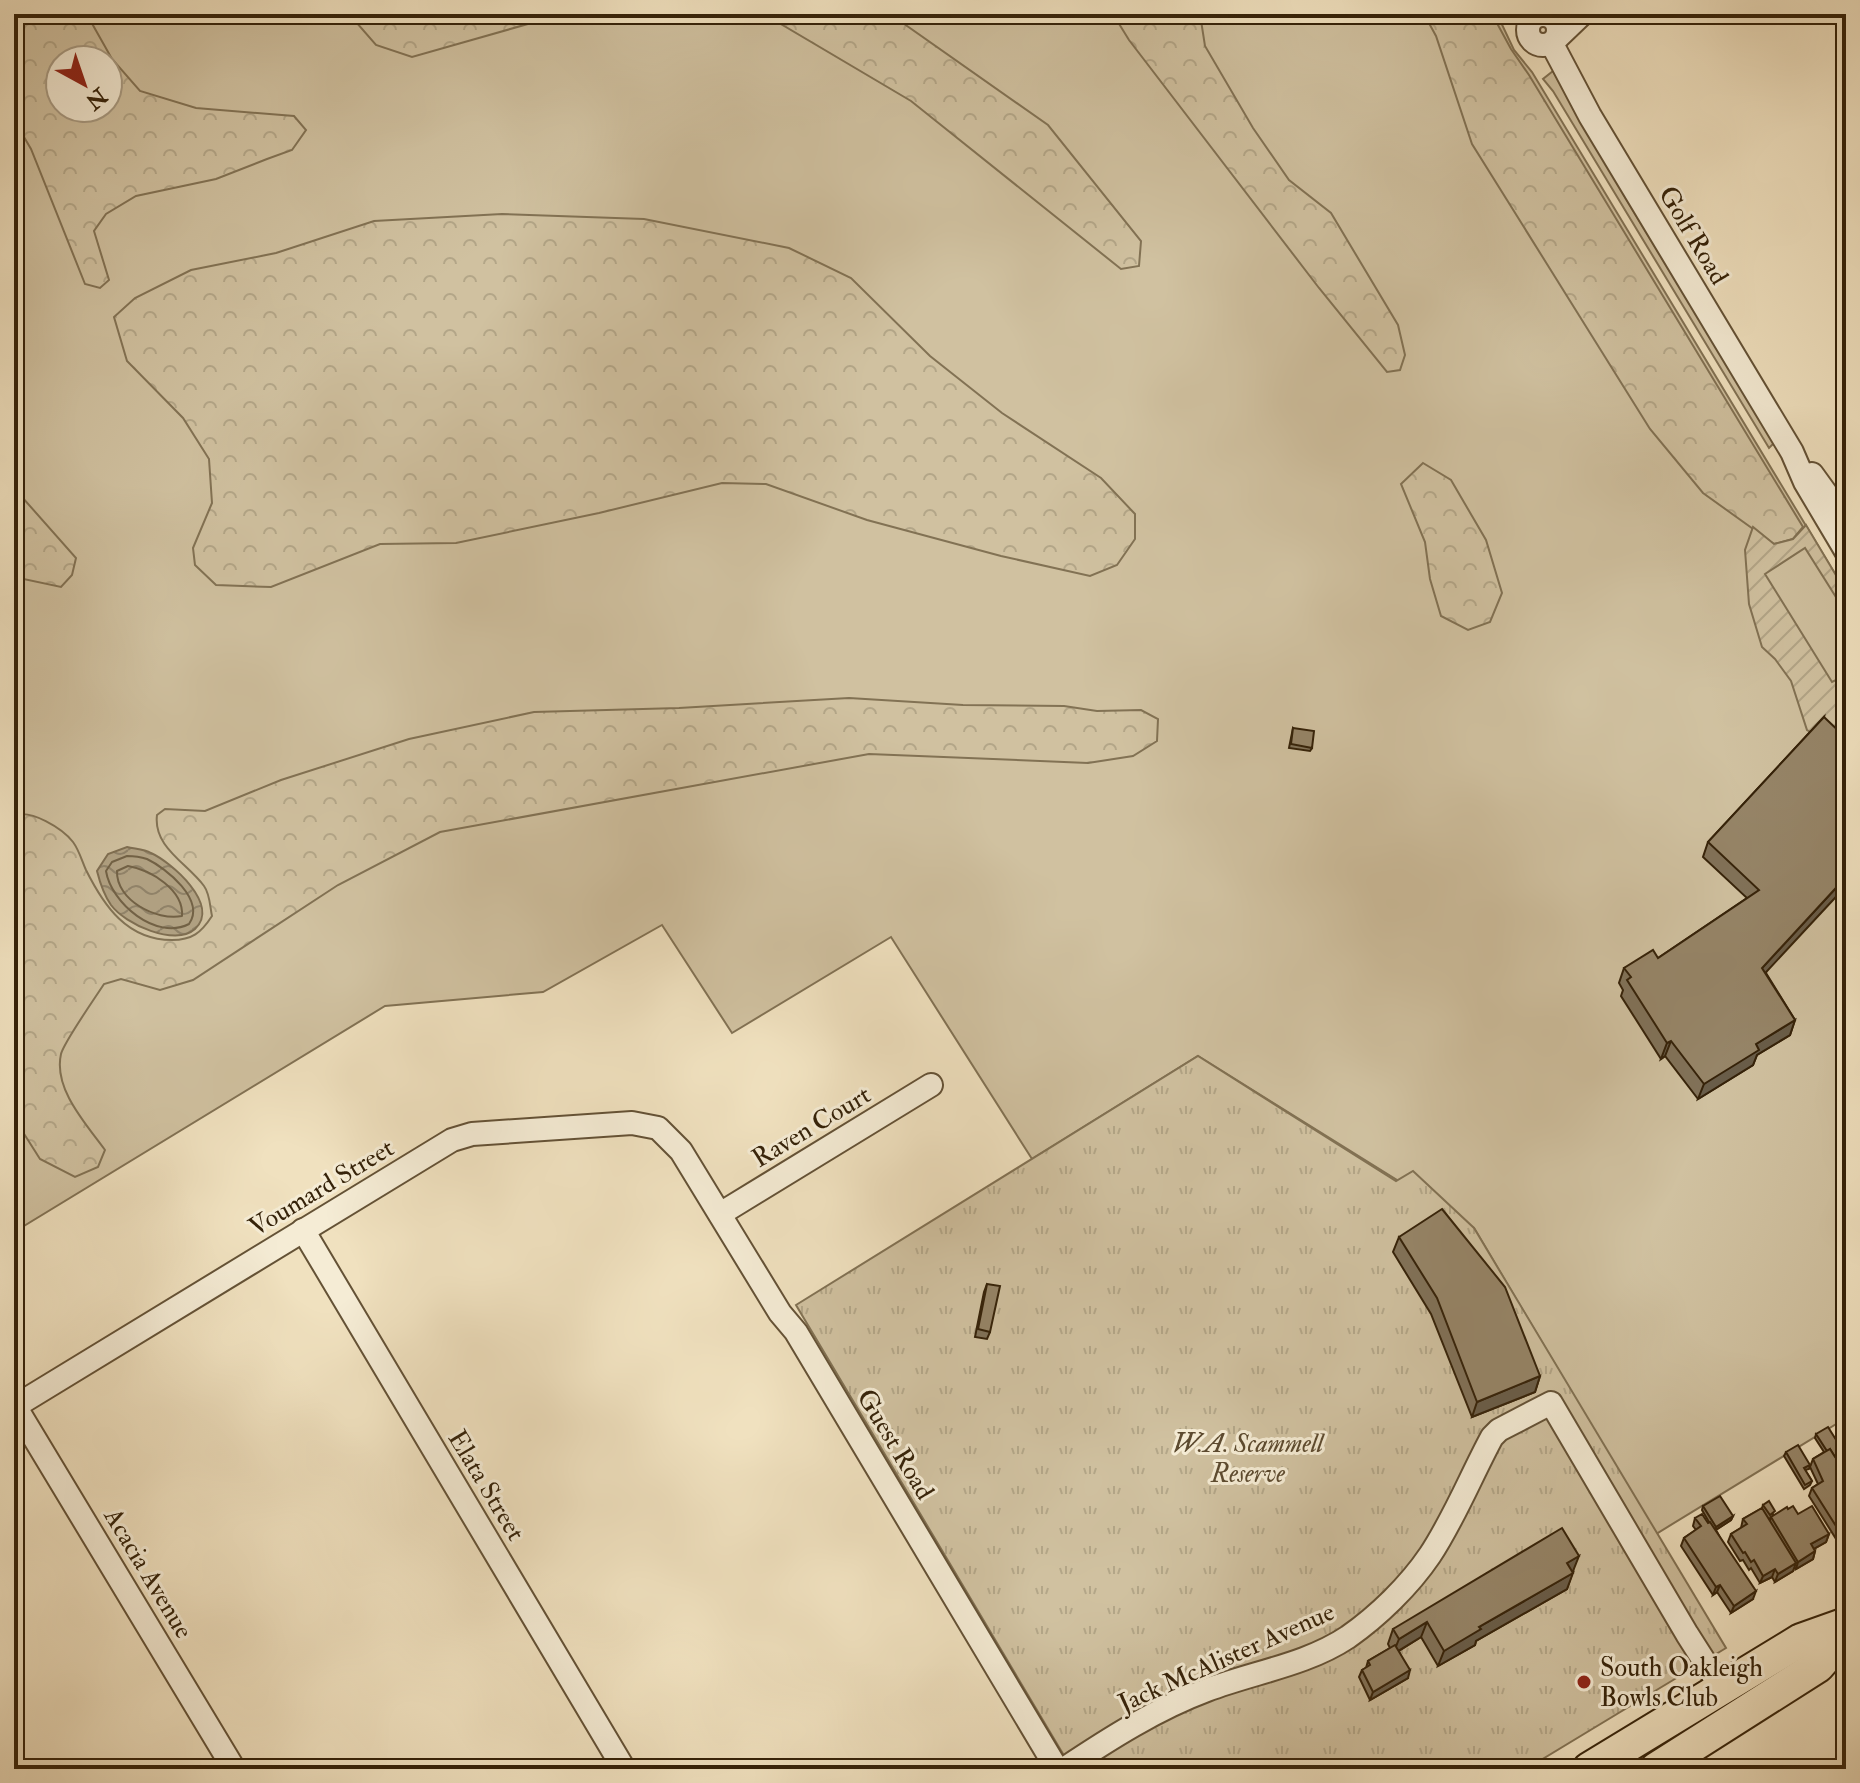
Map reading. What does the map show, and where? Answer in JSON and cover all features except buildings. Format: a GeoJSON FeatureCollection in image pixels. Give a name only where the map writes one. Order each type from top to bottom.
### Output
{"type":"FeatureCollection","features":[{"type":"Feature","properties":{"kind":"highway"},"geometry":{"type":"LineString","coordinates":[[1606,1765],[1801,1640],[1846,1624]]}},
{"type":"Feature","properties":{"kind":"highway"},"geometry":{"type":"LineString","coordinates":[[1656,1769],[1818,1666],[1846,1634]]}},
{"type":"Feature","properties":{"kind":"street"},"geometry":{"type":"LineString","coordinates":[[1555,40],[1582,14]]}},
{"type":"Feature","properties":{"kind":"street","name":"Golf Road"},"geometry":{"type":"LineString","coordinates":[[1541,15],[1528,31],[1532,41],[1541,46],[1555,40],[1590,116],[1792,452],[1805,482],[1846,551]]}},
{"type":"Feature","properties":{"kind":"street","name":"Golf Road"},"geometry":{"type":"LineString","coordinates":[[1792,452],[1816,478],[1846,521]]}},
{"type":"Feature","properties":{"kind":"street","name":"Raven Court"},"geometry":{"type":"LineString","coordinates":[[720,1214],[931,1085]]}},
{"type":"Feature","properties":{"kind":"street","name":"Voumard Street"},"geometry":{"type":"LineString","coordinates":[[15,1406],[440,1147],[472,1134],[632,1123],[658,1128],[681,1151]]}},
{"type":"Feature","properties":{"kind":"street","name":"Guest Road"},"geometry":{"type":"LineString","coordinates":[[681,1151],[780,1313],[796,1332],[1057,1769]]}},
{"type":"Feature","properties":{"kind":"street","name":"Elata Street"},"geometry":{"type":"LineString","coordinates":[[303,1230],[624,1769]]}},
{"type":"Feature","properties":{"kind":"street","name":"Jack McAlister Avenue"},"geometry":{"type":"LineString","coordinates":[[1064,1769],[1152,1715],[1205,1690],[1299,1661],[1348,1637],[1396,1594],[1430,1555],[1492,1437],[1499,1430],[1551,1403],[1722,1689]]}},
{"type":"Feature","properties":{"kind":"street","name":"Acacia Avenue"},"geometry":{"type":"LineString","coordinates":[[15,1406],[234,1769]]}},
{"type":"Feature","properties":{"kind":"green space"},"geometry":{"type":"Polygon","coordinates":[[[14,14],[1497,14],[1514,50],[1532,72],[1846,592],[1846,1418],[1656,1534],[1474,1228],[1198,1056],[1032,1159],[891,937],[732,1033],[662,925],[543,992],[385,1006],[14,1232],[14,14]]]}},
{"type":"Feature","properties":{"kind":"green space"},"geometry":{"type":"Polygon","coordinates":[[[14,14],[83,14],[104,44],[44,44],[44,124],[124,124],[124,73],[140,91],[196,108],[294,116],[306,130],[292,150],[216,179],[136,196],[106,214],[94,231],[109,280],[100,288],[85,284],[31,149],[14,120],[14,14]]]}},
{"type":"Feature","properties":{"kind":"green space"},"geometry":{"type":"Polygon","coordinates":[[[349,14],[563,14],[412,57],[376,45],[349,14]]]}},
{"type":"Feature","properties":{"kind":"green space"},"geometry":{"type":"Polygon","coordinates":[[[764,14],[890,14],[1048,125],[1141,241],[1139,266],[1121,269],[911,101],[764,14]]]}},
{"type":"Feature","properties":{"kind":"green space"},"geometry":{"type":"Polygon","coordinates":[[[1113,14],[1200,14],[1205,46],[1253,128],[1289,180],[1331,213],[1398,325],[1405,355],[1400,370],[1387,372],[1319,288],[1129,40],[1113,14]]]}},
{"type":"Feature","properties":{"kind":"green space"},"geometry":{"type":"Polygon","coordinates":[[[1424,14],[1492,14],[1803,527],[1793,539],[1774,544],[1703,493],[1650,429],[1472,144],[1436,36],[1424,14]]]}},
{"type":"Feature","properties":{"kind":"green space"},"geometry":{"type":"Polygon","coordinates":[[[1553,71],[1628,202],[1774,443],[1769,448],[1543,79],[1553,71]]]}},
{"type":"Feature","properties":{"kind":"green space"},"geometry":{"type":"Polygon","coordinates":[[[502,214],[644,219],[789,248],[851,278],[930,356],[1002,413],[1101,478],[1135,514],[1135,539],[1117,565],[1090,576],[867,520],[766,484],[722,483],[456,543],[380,544],[271,587],[216,585],[195,565],[193,548],[212,503],[209,459],[183,418],[127,361],[114,317],[135,298],[191,270],[276,253],[374,221],[502,214]]]}},
{"type":"Feature","properties":{"kind":"green space"},"geometry":{"type":"Polygon","coordinates":[[[1423,463],[1451,480],[1486,540],[1502,593],[1490,622],[1468,630],[1441,616],[1430,579],[1425,542],[1401,484],[1423,463]]]}},
{"type":"Feature","properties":{"kind":"green space"},"geometry":{"type":"Polygon","coordinates":[[[14,488],[76,558],[72,575],[61,587],[14,577],[14,488]]]}},
{"type":"Feature","properties":{"kind":"green space"},"geometry":{"type":"Polygon","coordinates":[[[1806,525],[1846,592],[1846,613],[1805,548],[1765,574],[1832,682],[1838,679],[1846,692],[1846,752],[1807,730],[1791,681],[1762,647],[1749,604],[1745,550],[1753,527],[1774,544],[1793,539],[1806,525]]]}},
{"type":"Feature","properties":{"kind":"green space"},"geometry":{"type":"Polygon","coordinates":[[[849,698],[963,705],[1064,706],[1097,711],[1141,710],[1158,719],[1157,741],[1133,756],[1088,763],[869,754],[440,832],[338,885],[193,980],[160,990],[121,979],[104,984],[63,1048],[60,1067],[73,1106],[105,1150],[98,1167],[75,1177],[40,1159],[14,1118],[14,816],[37,817],[68,837],[109,908],[130,927],[156,938],[179,940],[195,934],[212,916],[204,886],[160,836],[157,815],[165,809],[205,811],[281,780],[409,739],[534,712],[679,708],[849,698]]]}},
{"type":"Feature","properties":{"kind":"green space","name":"W.A. Scammell Reserve"},"geometry":{"type":"Polygon","coordinates":[[[1198,1056],[1396,1181],[1413,1171],[1474,1228],[1726,1648],[1526,1769],[1072,1769],[796,1305],[1198,1056]]]}},
{"type":"Feature","properties":{"kind":"water"},"geometry":{"type":"Polygon","coordinates":[[[127,847],[160,858],[190,885],[202,908],[201,919],[195,929],[175,936],[151,931],[127,919],[111,905],[97,871],[108,854],[127,847]]]}},
{"type":"Feature","properties":{"kind":"place","name":"South Oakleigh Bowls Club"},"geometry":{"type":"Point","coordinates":[1584,1682]}}]}
